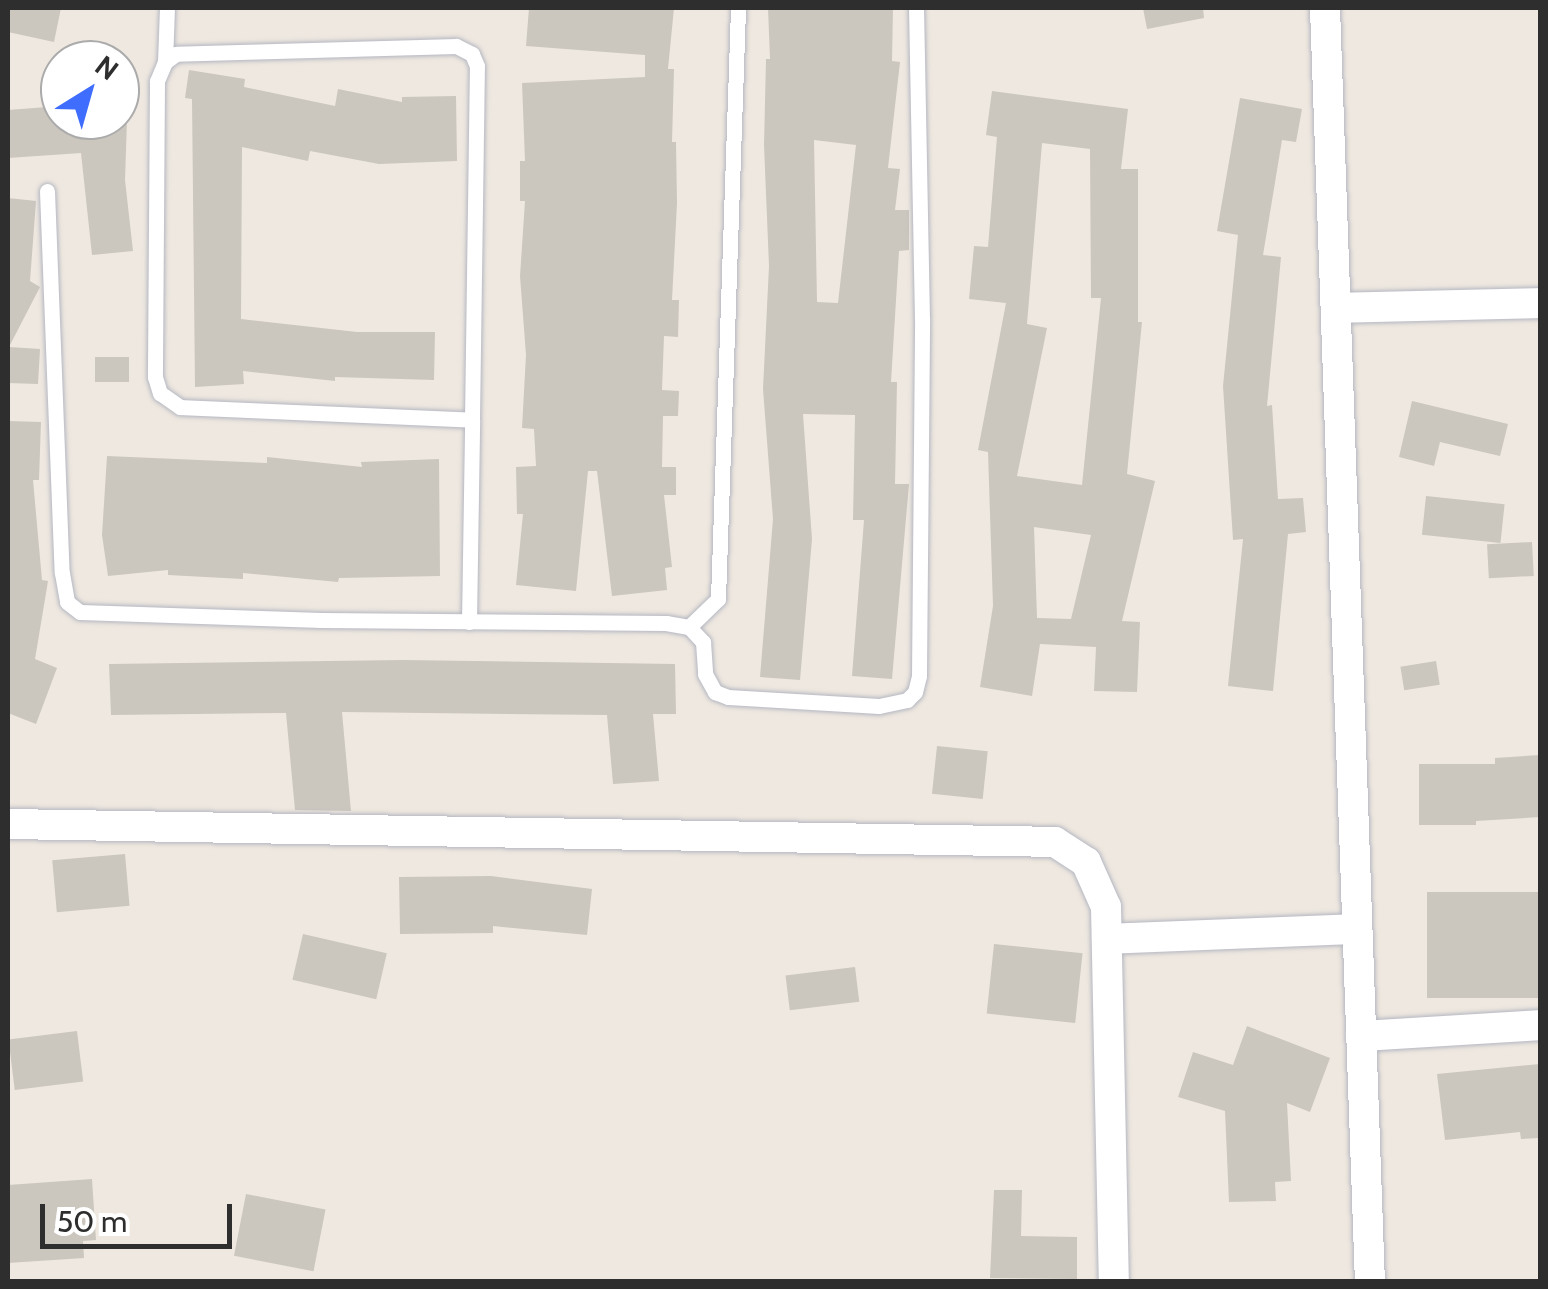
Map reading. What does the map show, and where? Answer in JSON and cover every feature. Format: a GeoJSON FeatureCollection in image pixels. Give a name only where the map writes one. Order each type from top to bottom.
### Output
{"type":"FeatureCollection","features":[{"type":"Feature","properties":{"kind":"street"},"geometry":{"type":"LineString","coordinates":[[1325,8],[1370,1282]]}},
{"type":"Feature","properties":{"kind":"street"},"geometry":{"type":"LineString","coordinates":[[1336,308],[1540,303]]}},
{"type":"Feature","properties":{"kind":"street"},"geometry":{"type":"LineString","coordinates":[[8,824],[1056,842],[1086,862],[1106,907],[1114,1282]]}},
{"type":"Feature","properties":{"kind":"street"},"geometry":{"type":"LineString","coordinates":[[1106,939],[1357,929]]}},
{"type":"Feature","properties":{"kind":"street"},"geometry":{"type":"LineString","coordinates":[[1361,1036],[1540,1025]]}},
{"type":"Feature","properties":{"kind":"lane"},"geometry":{"type":"LineString","coordinates":[[167,8],[165,62],[157,81],[155,377],[160,393],[180,407],[472,420]]}},
{"type":"Feature","properties":{"kind":"lane"},"geometry":{"type":"LineString","coordinates":[[689,628],[718,599],[738,8]]}},
{"type":"Feature","properties":{"kind":"lane"},"geometry":{"type":"LineString","coordinates":[[47,191],[62,573],[67,602],[80,612],[666,623],[689,628],[703,642],[715,692],[728,697],[879,706],[907,700],[916,692],[922,319],[916,8]]}},
{"type":"Feature","properties":{"kind":"lane"},"geometry":{"type":"LineString","coordinates":[[165,62],[176,54],[456,46],[472,54],[477,66],[470,622]]}},
{"type":"Feature","properties":{"kind":"building"},"geometry":{"type":"Polygon","coordinates":[[[8,8],[61,8],[54,40],[8,32],[8,8]]]}},
{"type":"Feature","properties":{"kind":"building"},"geometry":{"type":"Polygon","coordinates":[[[529,8],[674,8],[668,69],[674,69],[672,142],[676,142],[677,203],[672,300],[679,300],[678,337],[664,336],[662,390],[679,391],[678,416],[663,416],[662,467],[676,467],[676,495],[664,495],[672,567],[665,568],[667,590],[612,596],[597,471],[588,471],[576,591],[516,585],[523,514],[517,514],[516,467],[536,466],[534,429],[522,428],[526,355],[520,276],[525,201],[520,201],[520,161],[525,161],[522,83],[645,77],[645,55],[526,46],[529,8]]]}},
{"type":"Feature","properties":{"kind":"building"},"geometry":{"type":"Polygon","coordinates":[[[768,8],[893,8],[892,61],[900,62],[888,168],[900,169],[895,210],[909,210],[909,250],[899,251],[891,382],[897,382],[895,484],[909,484],[892,679],[852,676],[864,520],[853,520],[855,415],[803,414],[812,539],[800,680],[760,677],[773,519],[763,389],[769,266],[764,145],[766,59],[770,59],[768,8]],[[814,140],[817,302],[838,303],[856,145],[814,140]]]}},
{"type":"Feature","properties":{"kind":"building"},"geometry":{"type":"Polygon","coordinates":[[[1143,8],[1203,8],[1204,18],[1147,29],[1143,8]]]}},
{"type":"Feature","properties":{"kind":"building"},"geometry":{"type":"Polygon","coordinates":[[[189,70],[245,79],[244,87],[335,106],[338,89],[402,102],[402,97],[456,96],[457,161],[379,164],[310,151],[308,161],[242,147],[241,319],[357,332],[435,332],[434,380],[335,377],[335,381],[243,371],[244,384],[195,387],[192,99],[185,98],[189,70]]]}},
{"type":"Feature","properties":{"kind":"building"},"geometry":{"type":"Polygon","coordinates":[[[992,91],[1128,109],[1121,169],[1138,169],[1138,322],[1142,322],[1127,474],[1155,481],[1122,621],[1140,622],[1137,692],[1094,691],[1096,647],[1040,644],[1032,696],[980,687],[993,606],[988,452],[978,450],[1006,303],[969,299],[974,246],[988,247],[997,137],[986,135],[992,91]],[[1042,143],[1027,324],[1047,328],[1017,476],[1082,485],[1101,298],[1091,298],[1090,149],[1042,143]],[[1034,527],[1037,618],[1071,619],[1091,535],[1034,527]]]}},
{"type":"Feature","properties":{"kind":"building"},"geometry":{"type":"Polygon","coordinates":[[[1240,98],[1302,109],[1296,142],[1282,140],[1263,255],[1281,257],[1267,406],[1272,405],[1278,499],[1303,498],[1306,532],[1288,534],[1273,691],[1228,686],[1243,539],[1233,540],[1223,386],[1238,235],[1217,231],[1240,98]]]}},
{"type":"Feature","properties":{"kind":"building"},"geometry":{"type":"Polygon","coordinates":[[[40,108],[40,140],[126,140],[125,180],[133,251],[92,255],[81,153],[8,158],[8,110],[40,108]]]}},
{"type":"Feature","properties":{"kind":"building"},"geometry":{"type":"Polygon","coordinates":[[[8,198],[36,201],[30,281],[40,287],[9,347],[40,349],[38,384],[8,383],[8,198]]]}},
{"type":"Feature","properties":{"kind":"building"},"geometry":{"type":"Polygon","coordinates":[[[95,357],[129,357],[129,382],[95,382],[95,357]]]}},
{"type":"Feature","properties":{"kind":"building"},"geometry":{"type":"Polygon","coordinates":[[[1412,401],[1508,424],[1500,456],[1440,442],[1434,466],[1399,457],[1412,401]]]}},
{"type":"Feature","properties":{"kind":"building"},"geometry":{"type":"Polygon","coordinates":[[[8,421],[41,422],[39,480],[33,480],[42,580],[48,581],[35,659],[57,668],[36,724],[8,713],[8,421]]]}},
{"type":"Feature","properties":{"kind":"building"},"geometry":{"type":"Polygon","coordinates":[[[107,456],[267,463],[267,457],[362,467],[361,462],[439,459],[440,576],[339,578],[338,582],[243,573],[243,579],[168,575],[168,570],[108,576],[102,535],[107,456]]]}},
{"type":"Feature","properties":{"kind":"building"},"geometry":{"type":"Polygon","coordinates":[[[1426,496],[1505,504],[1500,543],[1422,535],[1426,496]]]}},
{"type":"Feature","properties":{"kind":"building"},"geometry":{"type":"Polygon","coordinates":[[[1532,542],[1534,576],[1489,578],[1487,544],[1532,542]]]}},
{"type":"Feature","properties":{"kind":"building"},"geometry":{"type":"Polygon","coordinates":[[[403,660],[675,664],[676,714],[653,714],[659,781],[613,784],[607,715],[342,712],[351,811],[295,810],[286,713],[111,715],[109,664],[403,660]]]}},
{"type":"Feature","properties":{"kind":"building"},"geometry":{"type":"Polygon","coordinates":[[[1436,661],[1440,685],[1404,690],[1400,667],[1436,661]]]}},
{"type":"Feature","properties":{"kind":"building"},"geometry":{"type":"Polygon","coordinates":[[[937,746],[988,751],[983,799],[932,794],[937,746]]]}},
{"type":"Feature","properties":{"kind":"building"},"geometry":{"type":"Polygon","coordinates":[[[1540,755],[1540,817],[1476,821],[1476,825],[1419,825],[1419,764],[1495,764],[1495,758],[1540,755]]]}},
{"type":"Feature","properties":{"kind":"building"},"geometry":{"type":"Polygon","coordinates":[[[125,854],[130,906],[57,912],[52,860],[125,854]]]}},
{"type":"Feature","properties":{"kind":"building"},"geometry":{"type":"Polygon","coordinates":[[[491,876],[592,889],[587,935],[493,926],[493,933],[400,934],[399,877],[491,876]]]}},
{"type":"Feature","properties":{"kind":"building"},"geometry":{"type":"Polygon","coordinates":[[[1427,892],[1540,892],[1540,998],[1427,998],[1427,892]]]}},
{"type":"Feature","properties":{"kind":"building"},"geometry":{"type":"Polygon","coordinates":[[[303,934],[387,953],[376,999],[292,980],[303,934]]]}},
{"type":"Feature","properties":{"kind":"building"},"geometry":{"type":"Polygon","coordinates":[[[994,944],[1083,953],[1075,1023],[987,1014],[994,944]]]}},
{"type":"Feature","properties":{"kind":"building"},"geometry":{"type":"Polygon","coordinates":[[[855,967],[859,1002],[790,1010],[786,976],[855,967]]]}},
{"type":"Feature","properties":{"kind":"building"},"geometry":{"type":"Polygon","coordinates":[[[1247,1026],[1330,1058],[1310,1112],[1287,1103],[1291,1181],[1275,1182],[1276,1201],[1229,1202],[1225,1111],[1178,1097],[1193,1052],[1233,1065],[1247,1026]]]}},
{"type":"Feature","properties":{"kind":"building"},"geometry":{"type":"Polygon","coordinates":[[[77,1031],[83,1082],[15,1090],[9,1039],[77,1031]]]}},
{"type":"Feature","properties":{"kind":"building"},"geometry":{"type":"Polygon","coordinates":[[[1540,1064],[1540,1138],[1521,1139],[1520,1132],[1445,1140],[1437,1074],[1540,1064]]]}},
{"type":"Feature","properties":{"kind":"building"},"geometry":{"type":"Polygon","coordinates":[[[92,1179],[96,1240],[83,1241],[84,1258],[8,1263],[8,1185],[92,1179]]]}},
{"type":"Feature","properties":{"kind":"building"},"geometry":{"type":"Polygon","coordinates":[[[994,1190],[1022,1190],[1021,1236],[1077,1237],[1077,1279],[990,1278],[994,1190]]]}},
{"type":"Feature","properties":{"kind":"building"},"geometry":{"type":"Polygon","coordinates":[[[246,1194],[326,1209],[313,1271],[234,1256],[246,1194]]]}}]}
